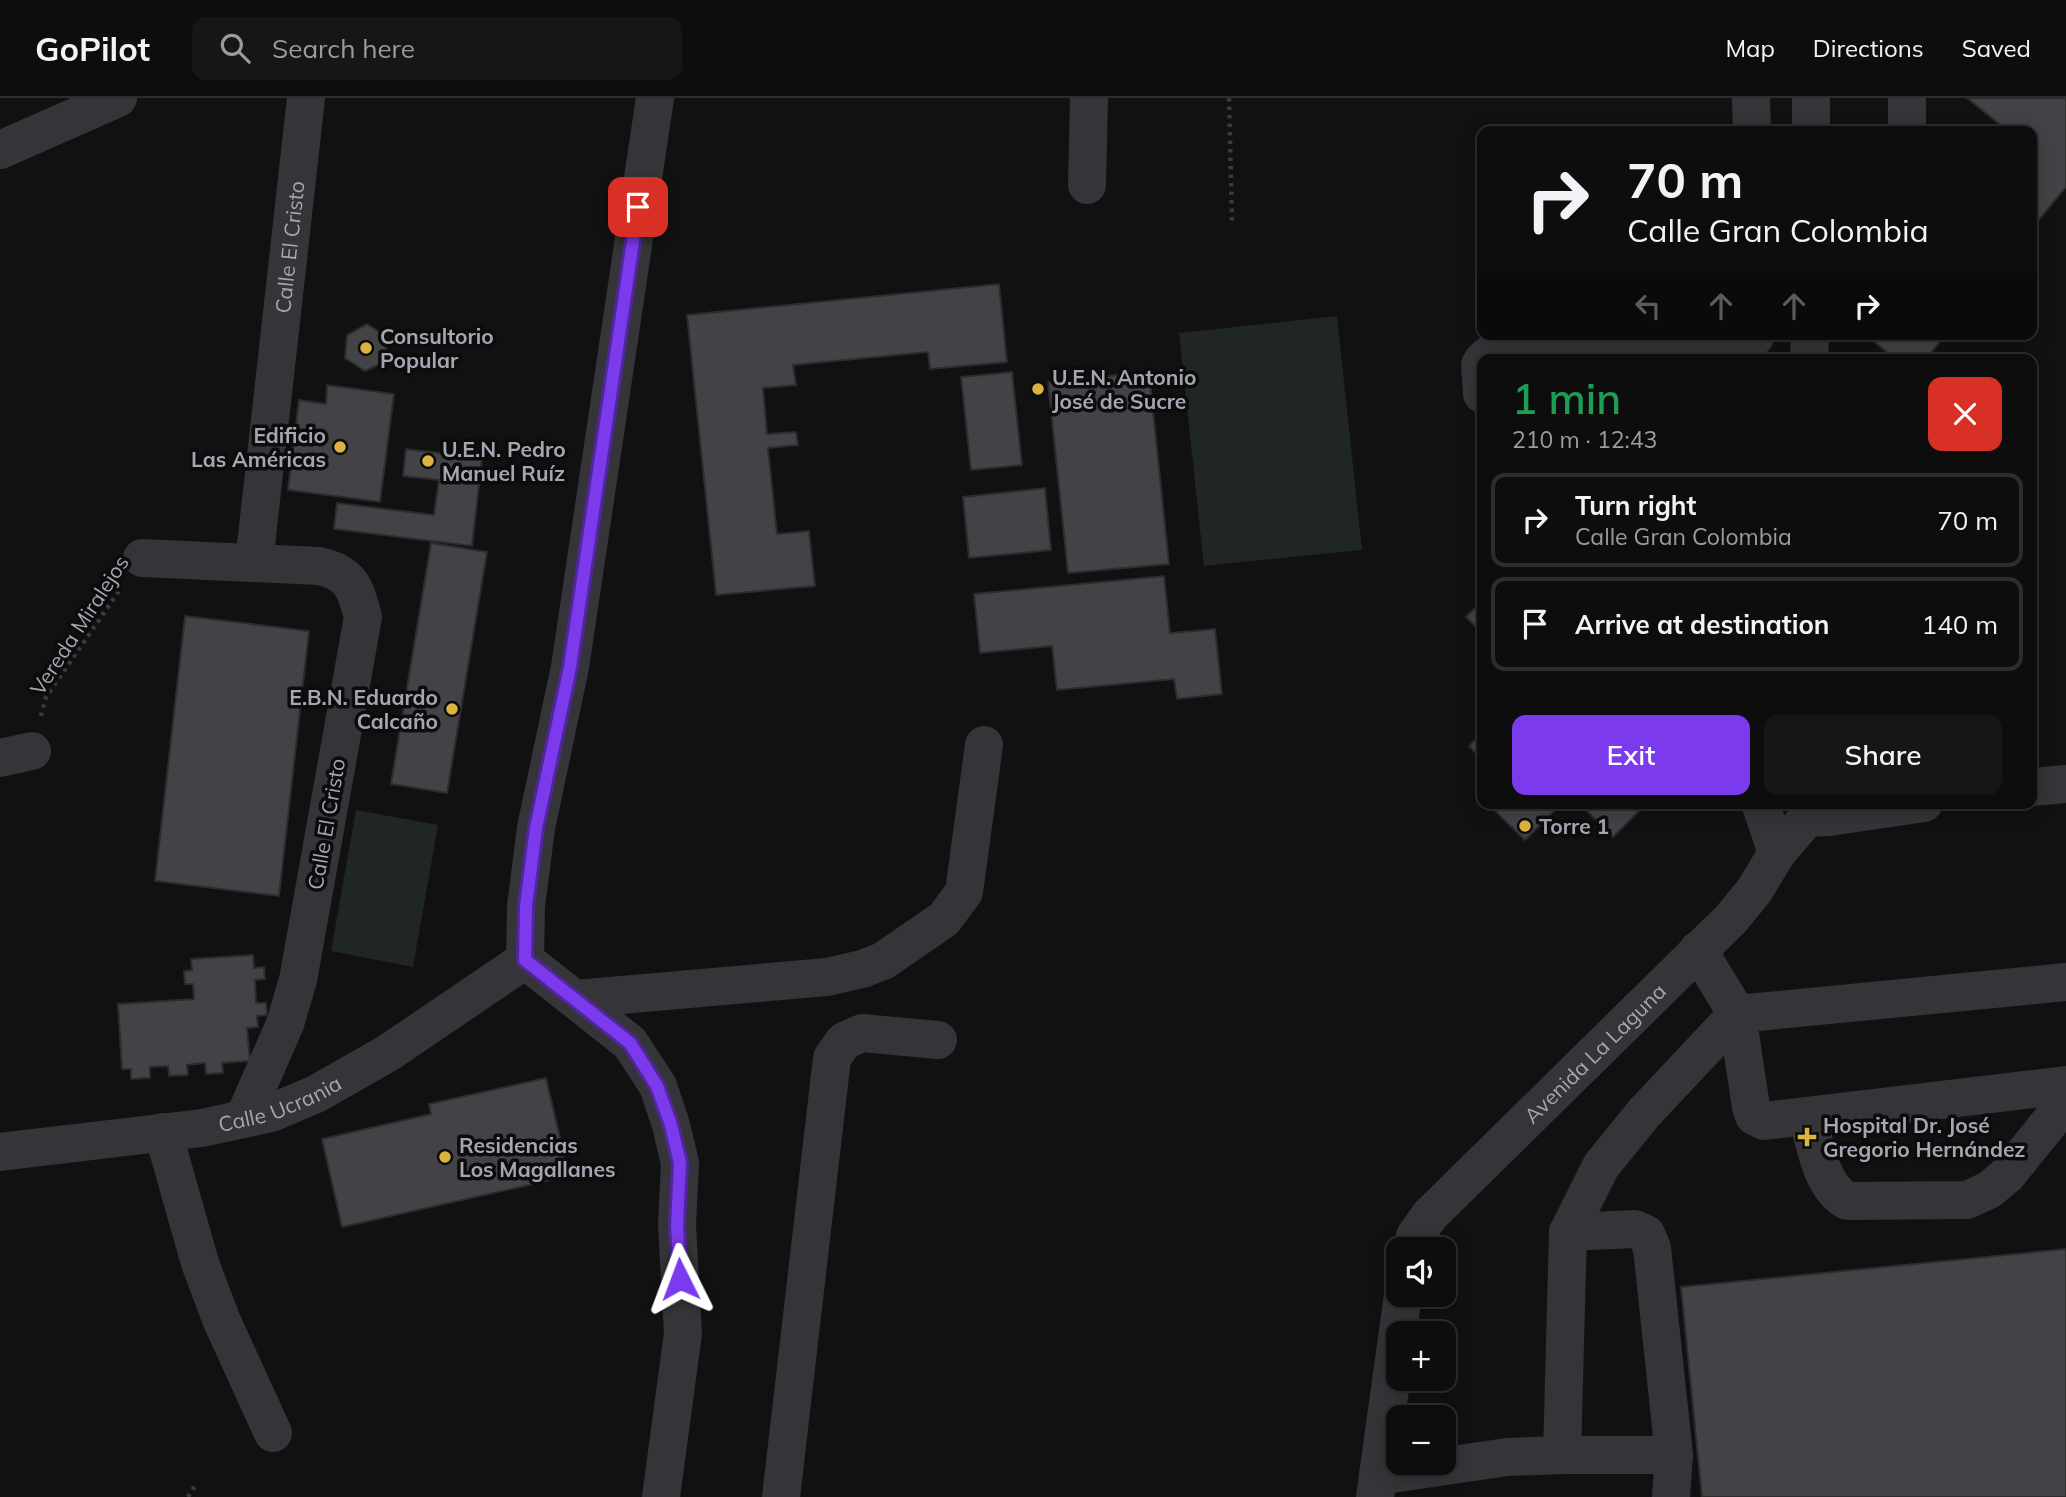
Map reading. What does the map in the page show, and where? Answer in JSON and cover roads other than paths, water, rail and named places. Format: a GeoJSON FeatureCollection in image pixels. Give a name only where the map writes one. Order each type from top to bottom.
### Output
{"type":"FeatureCollection","features":[{"type":"Feature","properties":{"kind":"street"},"geometry":{"type":"LineString","coordinates":[[0,150],[118,98]]}},
{"type":"Feature","properties":{"kind":"street","name":"Calle El Cristo"},"geometry":{"type":"LineString","coordinates":[[254,563],[306,98]]}},
{"type":"Feature","properties":{"kind":"street"},"geometry":{"type":"LineString","coordinates":[[655,98],[570,667],[536,828],[526,906],[525,960],[630,1043],[657,1086],[671,1125],[680,1163],[677,1225],[683,1333],[661,1497]]}},
{"type":"Feature","properties":{"kind":"street"},"geometry":{"type":"LineString","coordinates":[[1087,185],[1089,98]]}},
{"type":"Feature","properties":{"kind":"street"},"geometry":{"type":"LineString","coordinates":[[1751,98],[1752,126]]}},
{"type":"Feature","properties":{"kind":"street"},"geometry":{"type":"LineString","coordinates":[[1811,98],[1811,126]]}},
{"type":"Feature","properties":{"kind":"street"},"geometry":{"type":"LineString","coordinates":[[1907,98],[1907,126]]}},
{"type":"Feature","properties":{"kind":"street"},"geometry":{"type":"LineString","coordinates":[[1490,354],[1494,351],[1755,343]]}},
{"type":"Feature","properties":{"kind":"street","name":"Calle El Cristo"},"geometry":{"type":"LineString","coordinates":[[142,558],[319,566],[338,570],[348,578],[357,593],[363,617],[299,980],[285,1024],[244,1118]]}},
{"type":"Feature","properties":{"kind":"street"},"geometry":{"type":"LineString","coordinates":[[576,999],[827,977],[862,970],[883,961],[944,919],[964,892],[984,745]]}},
{"type":"Feature","properties":{"kind":"street"},"geometry":{"type":"LineString","coordinates":[[2037,787],[2066,784]]}},
{"type":"Feature","properties":{"kind":"street"},"geometry":{"type":"LineString","coordinates":[[1762,809],[1777,853]]}},
{"type":"Feature","properties":{"kind":"street"},"geometry":{"type":"LineString","coordinates":[[1807,811],[1829,817],[1883,809]]}},
{"type":"Feature","properties":{"kind":"street","name":"Avenida La Laguna"},"geometry":{"type":"LineString","coordinates":[[1415,1237],[1430,1215],[1731,919],[1754,891],[1807,811]]}},
{"type":"Feature","properties":{"kind":"street"},"geometry":{"type":"LineString","coordinates":[[1698,950],[1737,1014],[1751,1107],[1754,1116],[1764,1121],[2066,1085]]}},
{"type":"Feature","properties":{"kind":"street","name":"Calle Ucrania"},"geometry":{"type":"LineString","coordinates":[[0,1152],[202,1128],[271,1113],[316,1094],[388,1053],[525,960]]}},
{"type":"Feature","properties":{"kind":"street"},"geometry":{"type":"LineString","coordinates":[[1562,1455],[1568,1232],[1601,1166],[1644,1112],[1737,1014],[2066,982]]}},
{"type":"Feature","properties":{"kind":"street"},"geometry":{"type":"LineString","coordinates":[[780,1497],[832,1058],[844,1041],[862,1033],[938,1040]]}},
{"type":"Feature","properties":{"kind":"street"},"geometry":{"type":"LineString","coordinates":[[1807,1116],[1828,1185],[1836,1195],[1847,1201],[1967,1200],[1989,1190],[2007,1175],[2066,1102]]}},
{"type":"Feature","properties":{"kind":"street"},"geometry":{"type":"LineString","coordinates":[[163,1132],[200,1263],[221,1318],[273,1433]]}},
{"type":"Feature","properties":{"kind":"street"},"geometry":{"type":"LineString","coordinates":[[1568,1232],[1635,1229],[1646,1234],[1652,1248],[1674,1455],[1671,1497]]}},
{"type":"Feature","properties":{"kind":"street"},"geometry":{"type":"LineString","coordinates":[[1401,1307],[1376,1487],[1507,1457],[1674,1455]]}},
{"type":"Feature","properties":{"kind":"place","name":"Consultorio Popular"},"geometry":{"type":"Point","coordinates":[366,348]}},
{"type":"Feature","properties":{"kind":"place","name":"U.E.N. Antonio José de Sucre"},"geometry":{"type":"Point","coordinates":[1038,389]}},
{"type":"Feature","properties":{"kind":"place","name":"Edificio Las Américas"},"geometry":{"type":"Point","coordinates":[340,447]}},
{"type":"Feature","properties":{"kind":"place","name":"U.E.N. Pedro Manuel Ruíz"},"geometry":{"type":"Point","coordinates":[428,461]}},
{"type":"Feature","properties":{"kind":"place","name":"E.B.N. Eduardo Calcaño"},"geometry":{"type":"Point","coordinates":[452,709]}},
{"type":"Feature","properties":{"kind":"place","name":"Torre 1"},"geometry":{"type":"Point","coordinates":[1525,826]}},
{"type":"Feature","properties":{"kind":"place","name":"Hospital Dr. José Gregorio Hernández"},"geometry":{"type":"Point","coordinates":[1807,1137]}},
{"type":"Feature","properties":{"kind":"place","name":"Residencias Los Magallanes"},"geometry":{"type":"Point","coordinates":[445,1157]}}]}
